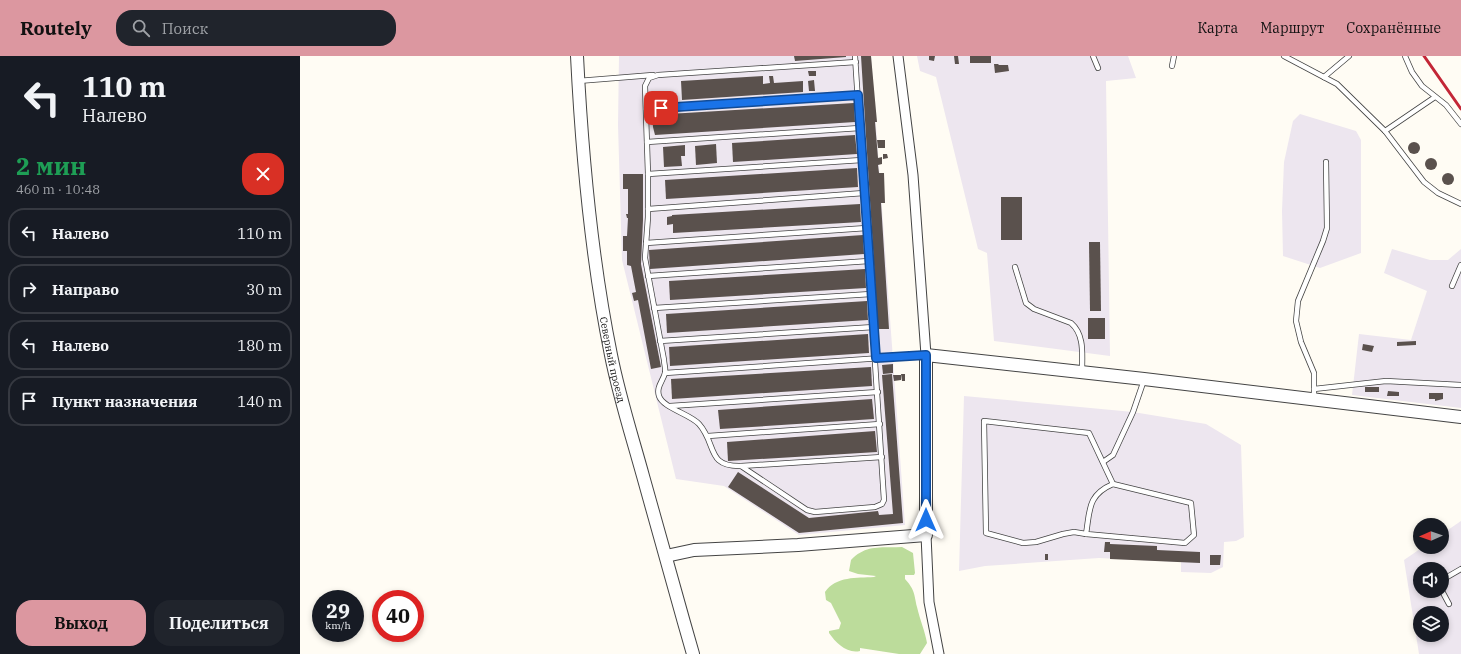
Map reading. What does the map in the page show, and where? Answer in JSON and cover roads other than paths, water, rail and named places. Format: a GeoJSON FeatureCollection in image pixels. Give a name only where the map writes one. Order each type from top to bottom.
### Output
{"type":"FeatureCollection","features":[{"type":"Feature","properties":{"kind":"street","name":"Северный проезд"},"geometry":{"type":"LineString","coordinates":[[577,56],[586,183],[598,284],[605,327],[619,391],[693,654]]}},
{"type":"Feature","properties":{"kind":"street"},"geometry":{"type":"LineString","coordinates":[[898,56],[913,175],[926,355],[926,535],[929,602],[939,654]]}},
{"type":"Feature","properties":{"kind":"street"},"geometry":{"type":"LineString","coordinates":[[926,355],[1144,379],[1314,394],[1461,417]]}},
{"type":"Feature","properties":{"kind":"street"},"geometry":{"type":"LineString","coordinates":[[666,556],[694,550],[926,535]]}},
{"type":"Feature","properties":{"kind":"lane"},"geometry":{"type":"LineString","coordinates":[[741,466],[807,510],[815,512],[875,507],[882,504],[884,500],[874,327],[855,56]]}},
{"type":"Feature","properties":{"kind":"lane"},"geometry":{"type":"LineString","coordinates":[[1093,56],[1098,68]]}},
{"type":"Feature","properties":{"kind":"lane"},"geometry":{"type":"LineString","coordinates":[[1172,66],[1174,56]]}},
{"type":"Feature","properties":{"kind":"lane"},"geometry":{"type":"LineString","coordinates":[[1284,56],[1337,84],[1385,131],[1424,182],[1438,193],[1461,204]]}},
{"type":"Feature","properties":{"kind":"lane"},"geometry":{"type":"LineString","coordinates":[[1324,77],[1349,56]]}},
{"type":"Feature","properties":{"kind":"lane"},"geometry":{"type":"LineString","coordinates":[[1405,56],[1412,72],[1422,86],[1446,105],[1461,124]]}},
{"type":"Feature","properties":{"kind":"lane"},"geometry":{"type":"LineString","coordinates":[[578,81],[856,62]]}},
{"type":"Feature","properties":{"kind":"lane"},"geometry":{"type":"LineString","coordinates":[[658,75],[649,78],[645,86],[648,174],[648,209],[645,258],[665,373],[660,381],[658,392],[662,401],[694,419],[708,436],[717,460],[730,466],[882,457]]}},
{"type":"Feature","properties":{"kind":"lane"},"geometry":{"type":"LineString","coordinates":[[646,109],[858,95]]}},
{"type":"Feature","properties":{"kind":"lane"},"geometry":{"type":"LineString","coordinates":[[1385,131],[1435,97]]}},
{"type":"Feature","properties":{"kind":"lane"},"geometry":{"type":"LineString","coordinates":[[647,142],[860,128]]}},
{"type":"Feature","properties":{"kind":"lane"},"geometry":{"type":"LineString","coordinates":[[648,174],[862,160]]}},
{"type":"Feature","properties":{"kind":"lane"},"geometry":{"type":"LineString","coordinates":[[1326,162],[1327,228],[1298,301],[1296,310],[1298,334],[1314,373],[1314,394],[1386,381],[1461,385]]}},
{"type":"Feature","properties":{"kind":"lane"},"geometry":{"type":"LineString","coordinates":[[648,209],[864,194]]}},
{"type":"Feature","properties":{"kind":"lane"},"geometry":{"type":"LineString","coordinates":[[646,243],[867,228]]}},
{"type":"Feature","properties":{"kind":"lane"},"geometry":{"type":"LineString","coordinates":[[648,276],[869,260]]}},
{"type":"Feature","properties":{"kind":"lane"},"geometry":{"type":"LineString","coordinates":[[1452,286],[1461,265]]}},
{"type":"Feature","properties":{"kind":"lane"},"geometry":{"type":"LineString","coordinates":[[1015,266],[1026,303],[1034,309],[1071,323],[1076,327],[1080,340],[1082,372]]}},
{"type":"Feature","properties":{"kind":"lane"},"geometry":{"type":"LineString","coordinates":[[654,308],[871,294]]}},
{"type":"Feature","properties":{"kind":"lane"},"geometry":{"type":"LineString","coordinates":[[660,341],[874,327]]}},
{"type":"Feature","properties":{"kind":"lane"},"geometry":{"type":"LineString","coordinates":[[665,373],[926,355]]}},
{"type":"Feature","properties":{"kind":"lane"},"geometry":{"type":"LineString","coordinates":[[1102,462],[1113,455],[1133,412],[1144,379]]}},
{"type":"Feature","properties":{"kind":"lane"},"geometry":{"type":"LineString","coordinates":[[669,406],[878,392]]}},
{"type":"Feature","properties":{"kind":"lane"},"geometry":{"type":"LineString","coordinates":[[1086,534],[1088,511],[1092,500],[1106,486],[1112,484],[1191,503],[1194,534],[1185,543],[1086,534],[1074,532],[1036,542],[1023,543],[986,533],[984,421],[1089,433],[1112,484]]}},
{"type":"Feature","properties":{"kind":"lane"},"geometry":{"type":"LineString","coordinates":[[708,436],[880,424]]}},
{"type":"Feature","properties":{"kind":"lane"},"geometry":{"type":"LineString","coordinates":[[1449,576],[1461,569]]}},
{"type":"Feature","properties":{"kind":"lane"},"geometry":{"type":"LineString","coordinates":[[1446,598],[1449,604]]}},
{"type":"Feature","properties":{"kind":"railway"},"geometry":{"type":"LineString","coordinates":[[1424,56],[1461,109]]}}]}
